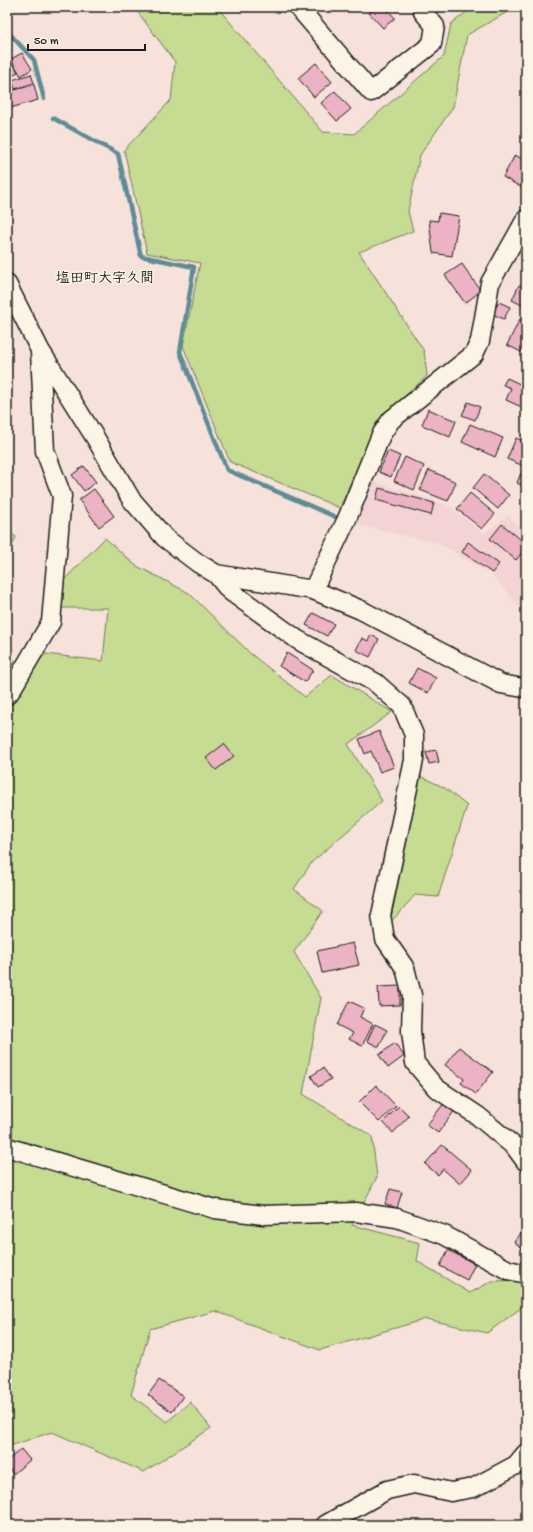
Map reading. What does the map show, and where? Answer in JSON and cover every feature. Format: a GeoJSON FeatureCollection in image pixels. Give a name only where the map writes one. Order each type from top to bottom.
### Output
{"type":"FeatureCollection","features":[{"type":"Feature","properties":{"kind":"street"},"geometry":{"type":"LineString","coordinates":[[298,7],[371,92],[432,44],[435,26],[424,9]]}},
{"type":"Feature","properties":{"kind":"street"},"geometry":{"type":"LineString","coordinates":[[313,590],[347,519],[381,435],[391,420],[474,354],[480,341],[490,283],[526,219]]}},
{"type":"Feature","properties":{"kind":"street"},"geometry":{"type":"LineString","coordinates":[[7,284],[40,350],[96,439],[131,499],[165,538],[198,563],[216,574],[230,591],[298,640],[376,683],[402,706],[414,735],[414,760],[381,915],[385,939],[405,968],[412,995],[411,1031],[415,1063],[436,1088],[478,1116],[515,1147],[526,1162]]}},
{"type":"Feature","properties":{"kind":"street"},"geometry":{"type":"LineString","coordinates":[[7,695],[51,622],[62,496],[45,450],[40,350]]}},
{"type":"Feature","properties":{"kind":"street"},"geometry":{"type":"LineString","coordinates":[[216,574],[313,590],[361,610],[501,684],[525,690]]}},
{"type":"Feature","properties":{"kind":"street"},"geometry":{"type":"LineString","coordinates":[[7,1147],[215,1209],[262,1215],[356,1212],[397,1218],[444,1235],[508,1270],[522,1273],[526,1272]]}},
{"type":"Feature","properties":{"kind":"street"},"geometry":{"type":"LineString","coordinates":[[325,1525],[387,1490],[414,1484],[451,1492],[473,1488],[516,1465],[526,1453]]}},
{"type":"Feature","properties":{"kind":"shaded area"},"geometry":{"type":"Polygon","coordinates":[[[369,480],[447,505],[484,533],[508,516],[523,529],[526,527],[526,614],[493,576],[439,543],[358,525],[369,480]]]}},
{"type":"Feature","properties":{"kind":"green space"},"geometry":{"type":"Polygon","coordinates":[[[134,7],[217,7],[323,132],[354,134],[444,56],[451,24],[473,7],[516,7],[467,35],[453,107],[420,155],[408,211],[413,231],[359,252],[424,351],[427,376],[377,421],[340,508],[230,462],[183,346],[200,263],[147,253],[124,150],[171,100],[175,62],[134,7]]]}},
{"type":"Feature","properties":{"kind":"green space"},"geometry":{"type":"Polygon","coordinates":[[[7,530],[16,537],[7,556],[7,530]]]}},
{"type":"Feature","properties":{"kind":"green space"},"geometry":{"type":"Polygon","coordinates":[[[105,538],[135,565],[189,593],[251,654],[305,697],[332,675],[392,712],[348,744],[382,801],[312,862],[294,889],[323,911],[294,952],[321,998],[303,1094],[372,1136],[377,1177],[352,1225],[420,1243],[417,1261],[470,1293],[492,1281],[526,1280],[526,1310],[521,1308],[487,1333],[426,1319],[320,1350],[215,1311],[150,1329],[131,1395],[167,1422],[190,1402],[211,1428],[144,1472],[52,1432],[7,1447],[7,650],[23,672],[46,654],[103,661],[108,608],[60,608],[61,583],[105,538]]]}},
{"type":"Feature","properties":{"kind":"green space"},"geometry":{"type":"Polygon","coordinates":[[[420,776],[445,788],[467,806],[438,897],[415,895],[390,923],[420,776]]]}},
{"type":"Feature","properties":{"kind":"building"},"geometry":{"type":"Polygon","coordinates":[[[376,7],[385,7],[395,18],[383,28],[369,13],[376,7]]]}},
{"type":"Feature","properties":{"kind":"building"},"geometry":{"type":"Polygon","coordinates":[[[22,53],[32,69],[21,76],[11,59],[22,53]]]}},
{"type":"Feature","properties":{"kind":"building"},"geometry":{"type":"Polygon","coordinates":[[[7,54],[18,72],[7,79],[7,54]]]}},
{"type":"Feature","properties":{"kind":"building"},"geometry":{"type":"Polygon","coordinates":[[[316,63],[332,82],[314,97],[298,78],[316,63]]]}},
{"type":"Feature","properties":{"kind":"building"},"geometry":{"type":"Polygon","coordinates":[[[31,74],[34,83],[15,89],[12,80],[31,74]]]}},
{"type":"Feature","properties":{"kind":"building"},"geometry":{"type":"Polygon","coordinates":[[[34,85],[38,100],[7,109],[7,92],[34,85]]]}},
{"type":"Feature","properties":{"kind":"building"},"geometry":{"type":"Polygon","coordinates":[[[335,91],[351,109],[337,121],[321,103],[335,91]]]}},
{"type":"Feature","properties":{"kind":"building"},"geometry":{"type":"Polygon","coordinates":[[[515,155],[526,161],[526,166],[523,170],[526,172],[526,190],[503,177],[515,155]]]}},
{"type":"Feature","properties":{"kind":"building"},"geometry":{"type":"Polygon","coordinates":[[[439,213],[459,216],[452,256],[433,253],[429,220],[438,221],[439,213]]]}},
{"type":"Feature","properties":{"kind":"building"},"geometry":{"type":"Polygon","coordinates":[[[462,264],[481,291],[465,303],[445,275],[462,264]]]}},
{"type":"Feature","properties":{"kind":"building"},"geometry":{"type":"Polygon","coordinates":[[[519,285],[526,288],[526,307],[512,300],[519,285]]]}},
{"type":"Feature","properties":{"kind":"building"},"geometry":{"type":"Polygon","coordinates":[[[499,302],[510,307],[504,319],[492,314],[499,302]]]}},
{"type":"Feature","properties":{"kind":"building"},"geometry":{"type":"Polygon","coordinates":[[[520,319],[526,322],[526,341],[521,352],[507,345],[520,319]]]}},
{"type":"Feature","properties":{"kind":"building"},"geometry":{"type":"Polygon","coordinates":[[[526,375],[526,409],[506,400],[511,388],[503,385],[507,378],[522,385],[526,375]]]}},
{"type":"Feature","properties":{"kind":"building"},"geometry":{"type":"Polygon","coordinates":[[[468,402],[480,407],[475,420],[462,415],[468,402]]]}},
{"type":"Feature","properties":{"kind":"building"},"geometry":{"type":"Polygon","coordinates":[[[428,409],[456,421],[450,437],[422,425],[428,409]]]}},
{"type":"Feature","properties":{"kind":"building"},"geometry":{"type":"Polygon","coordinates":[[[470,424],[503,438],[495,457],[462,442],[470,424]]]}},
{"type":"Feature","properties":{"kind":"building"},"geometry":{"type":"Polygon","coordinates":[[[516,438],[526,442],[526,467],[507,459],[516,438]]]}},
{"type":"Feature","properties":{"kind":"building"},"geometry":{"type":"Polygon","coordinates":[[[388,451],[400,456],[391,477],[379,472],[388,451]]]}},
{"type":"Feature","properties":{"kind":"building"},"geometry":{"type":"Polygon","coordinates":[[[405,457],[424,466],[414,490],[394,481],[405,457]]]}},
{"type":"Feature","properties":{"kind":"building"},"geometry":{"type":"Polygon","coordinates":[[[84,466],[96,482],[84,491],[72,475],[84,466]]]}},
{"type":"Feature","properties":{"kind":"building"},"geometry":{"type":"Polygon","coordinates":[[[429,470],[456,482],[448,501],[420,490],[429,470]]]}},
{"type":"Feature","properties":{"kind":"building"},"geometry":{"type":"Polygon","coordinates":[[[521,473],[526,475],[526,487],[517,483],[521,473]]]}},
{"type":"Feature","properties":{"kind":"building"},"geometry":{"type":"Polygon","coordinates":[[[484,474],[509,495],[498,509],[473,488],[484,474]]]}},
{"type":"Feature","properties":{"kind":"building"},"geometry":{"type":"Polygon","coordinates":[[[379,488],[434,503],[431,515],[376,500],[379,488]]]}},
{"type":"Feature","properties":{"kind":"building"},"geometry":{"type":"Polygon","coordinates":[[[94,489],[114,516],[99,527],[79,500],[94,489]]]}},
{"type":"Feature","properties":{"kind":"building"},"geometry":{"type":"Polygon","coordinates":[[[470,493],[495,514],[482,529],[457,509],[470,493]]]}},
{"type":"Feature","properties":{"kind":"building"},"geometry":{"type":"Polygon","coordinates":[[[502,524],[526,544],[526,548],[516,560],[490,539],[502,524]]]}},
{"type":"Feature","properties":{"kind":"building"},"geometry":{"type":"Polygon","coordinates":[[[468,542],[499,564],[492,573],[462,552],[468,542]]]}},
{"type":"Feature","properties":{"kind":"building"},"geometry":{"type":"Polygon","coordinates":[[[313,613],[334,624],[327,636],[306,625],[313,613]]]}},
{"type":"Feature","properties":{"kind":"building"},"geometry":{"type":"Polygon","coordinates":[[[371,635],[379,639],[370,657],[356,650],[362,638],[368,641],[371,635]]]}},
{"type":"Feature","properties":{"kind":"building"},"geometry":{"type":"Polygon","coordinates":[[[287,653],[313,670],[305,682],[279,666],[287,653]]]}},
{"type":"Feature","properties":{"kind":"building"},"geometry":{"type":"Polygon","coordinates":[[[417,668],[436,678],[428,693],[409,683],[417,668]]]}},
{"type":"Feature","properties":{"kind":"building"},"geometry":{"type":"Polygon","coordinates":[[[379,731],[394,767],[380,772],[371,751],[365,754],[359,739],[379,731]]]}},
{"type":"Feature","properties":{"kind":"building"},"geometry":{"type":"Polygon","coordinates":[[[224,744],[234,756],[216,770],[206,758],[224,744]]]}},
{"type":"Feature","properties":{"kind":"building"},"geometry":{"type":"Polygon","coordinates":[[[436,750],[439,762],[429,764],[426,752],[436,750]]]}},
{"type":"Feature","properties":{"kind":"building"},"geometry":{"type":"Polygon","coordinates":[[[353,943],[359,965],[322,973],[317,951],[353,943]]]}},
{"type":"Feature","properties":{"kind":"building"},"geometry":{"type":"Polygon","coordinates":[[[400,986],[400,1005],[379,1006],[378,987],[400,986]]]}},
{"type":"Feature","properties":{"kind":"building"},"geometry":{"type":"Polygon","coordinates":[[[349,1001],[364,1008],[360,1017],[373,1024],[362,1046],[349,1039],[353,1033],[337,1025],[349,1001]]]}},
{"type":"Feature","properties":{"kind":"building"},"geometry":{"type":"Polygon","coordinates":[[[375,1024],[387,1030],[379,1047],[367,1041],[375,1024]]]}},
{"type":"Feature","properties":{"kind":"building"},"geometry":{"type":"Polygon","coordinates":[[[395,1043],[404,1056],[388,1068],[379,1055],[395,1043]]]}},
{"type":"Feature","properties":{"kind":"building"},"geometry":{"type":"Polygon","coordinates":[[[459,1047],[493,1072],[476,1094],[461,1083],[464,1079],[445,1065],[459,1047]]]}},
{"type":"Feature","properties":{"kind":"building"},"geometry":{"type":"Polygon","coordinates":[[[323,1068],[331,1079],[318,1087],[311,1076],[323,1068]]]}},
{"type":"Feature","properties":{"kind":"building"},"geometry":{"type":"Polygon","coordinates":[[[376,1085],[396,1106],[379,1122],[359,1102],[376,1085]]]}},
{"type":"Feature","properties":{"kind":"building"},"geometry":{"type":"Polygon","coordinates":[[[445,1102],[455,1110],[438,1133],[427,1125],[445,1102]]]}},
{"type":"Feature","properties":{"kind":"building"},"geometry":{"type":"Polygon","coordinates":[[[399,1106],[409,1116],[393,1133],[383,1122],[399,1106]]]}},
{"type":"Feature","properties":{"kind":"building"},"geometry":{"type":"Polygon","coordinates":[[[442,1145],[472,1170],[460,1184],[443,1169],[438,1175],[425,1164],[442,1145]]]}},
{"type":"Feature","properties":{"kind":"building"},"geometry":{"type":"Polygon","coordinates":[[[390,1189],[402,1192],[397,1208],[385,1204],[390,1189]]]}},
{"type":"Feature","properties":{"kind":"building"},"geometry":{"type":"Polygon","coordinates":[[[526,1227],[526,1249],[525,1251],[514,1242],[526,1227]]]}},
{"type":"Feature","properties":{"kind":"building"},"geometry":{"type":"Polygon","coordinates":[[[448,1250],[475,1264],[467,1280],[440,1266],[448,1250]]]}},
{"type":"Feature","properties":{"kind":"building"},"geometry":{"type":"Polygon","coordinates":[[[159,1380],[183,1396],[172,1412],[148,1395],[159,1380]]]}},
{"type":"Feature","properties":{"kind":"building"},"geometry":{"type":"Polygon","coordinates":[[[21,1449],[30,1460],[13,1474],[7,1466],[7,1461],[21,1449]]]}},
{"type":"Feature","properties":{"kind":"building"},"geometry":{"type":"Polygon","coordinates":[[[8,1519],[16,1525],[7,1525],[8,1519]]]}},
{"type":"Feature","properties":{"kind":"waterway"},"geometry":{"type":"LineString","coordinates":[[7,31],[34,60],[44,99]]}},
{"type":"Feature","properties":{"kind":"waterway"},"geometry":{"type":"LineString","coordinates":[[53,118],[118,154],[141,256],[194,267],[180,352],[227,470],[338,518]]}},
{"type":"Feature","properties":{"kind":"district","name":"塩田町大字久間"},"geometry":{"type":"Point","coordinates":[105,279]}}]}
